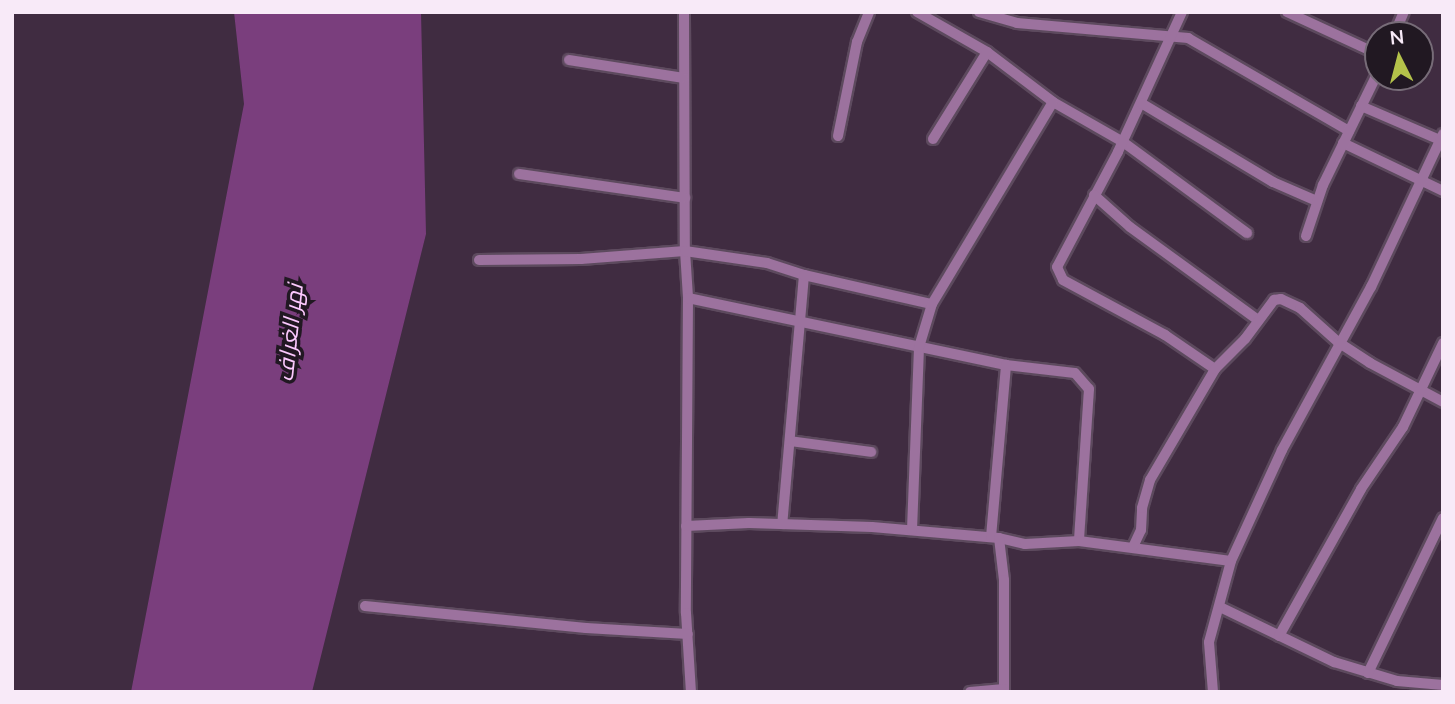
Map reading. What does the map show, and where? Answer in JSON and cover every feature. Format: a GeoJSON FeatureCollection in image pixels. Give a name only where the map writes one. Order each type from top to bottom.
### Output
{"type":"FeatureCollection","features":[{"type":"Feature","properties":{"kind":"street"},"geometry":{"type":"LineString","coordinates":[[684,12],[685,251],[688,298],[686,526],[691,692]]}},
{"type":"Feature","properties":{"kind":"street"},"geometry":{"type":"LineString","coordinates":[[838,136],[857,42],[869,12]]}},
{"type":"Feature","properties":{"kind":"street"},"geometry":{"type":"LineString","coordinates":[[917,12],[987,52],[1053,102],[1123,142],[1247,233]]}},
{"type":"Feature","properties":{"kind":"street"},"geometry":{"type":"LineString","coordinates":[[1182,12],[1123,142],[1058,262],[1060,276],[1081,291],[1165,335],[1215,369]]}},
{"type":"Feature","properties":{"kind":"street"},"geometry":{"type":"LineString","coordinates":[[1287,12],[1364,48]]}},
{"type":"Feature","properties":{"kind":"street"},"geometry":{"type":"LineString","coordinates":[[980,13],[1017,23],[1188,38],[1349,131]]}},
{"type":"Feature","properties":{"kind":"street"},"geometry":{"type":"LineString","coordinates":[[933,139],[987,52]]}},
{"type":"Feature","properties":{"kind":"street"},"geometry":{"type":"LineString","coordinates":[[569,60],[684,78]]}},
{"type":"Feature","properties":{"kind":"street"},"geometry":{"type":"LineString","coordinates":[[1306,236],[1317,201],[1368,91]]}},
{"type":"Feature","properties":{"kind":"street"},"geometry":{"type":"LineString","coordinates":[[912,530],[919,346],[932,304],[1053,102]]}},
{"type":"Feature","properties":{"kind":"street"},"geometry":{"type":"LineString","coordinates":[[1141,103],[1273,182],[1317,201]]}},
{"type":"Feature","properties":{"kind":"street"},"geometry":{"type":"LineString","coordinates":[[1213,692],[1209,642],[1220,607],[1221,587],[1231,561],[1252,510],[1338,342],[1371,287],[1441,137],[1361,106]]}},
{"type":"Feature","properties":{"kind":"street"},"geometry":{"type":"LineString","coordinates":[[1343,144],[1443,191]]}},
{"type":"Feature","properties":{"kind":"street"},"geometry":{"type":"LineString","coordinates":[[519,174],[685,198]]}},
{"type":"Feature","properties":{"kind":"street"},"geometry":{"type":"LineString","coordinates":[[1094,195],[1130,227],[1258,320]]}},
{"type":"Feature","properties":{"kind":"street"},"geometry":{"type":"LineString","coordinates":[[479,260],[581,258],[685,251],[767,263],[803,275],[932,304]]}},
{"type":"Feature","properties":{"kind":"street"},"geometry":{"type":"LineString","coordinates":[[782,524],[803,275]]}},
{"type":"Feature","properties":{"kind":"street"},"geometry":{"type":"LineString","coordinates":[[688,298],[1006,365],[1075,373],[1089,389],[1079,541]]}},
{"type":"Feature","properties":{"kind":"street"},"geometry":{"type":"LineString","coordinates":[[1133,547],[1141,530],[1142,508],[1150,480],[1215,369],[1274,300],[1281,299],[1300,308],[1338,342],[1420,392],[1443,402]]}},
{"type":"Feature","properties":{"kind":"street"},"geometry":{"type":"LineString","coordinates":[[1279,636],[1361,489],[1403,427],[1443,343]]}},
{"type":"Feature","properties":{"kind":"street"},"geometry":{"type":"LineString","coordinates":[[970,692],[1004,690],[1004,580],[995,538],[1006,365]]}},
{"type":"Feature","properties":{"kind":"street"},"geometry":{"type":"LineString","coordinates":[[790,441],[871,452]]}},
{"type":"Feature","properties":{"kind":"street"},"geometry":{"type":"LineString","coordinates":[[1368,673],[1443,518]]}},
{"type":"Feature","properties":{"kind":"street"},"geometry":{"type":"LineString","coordinates":[[686,526],[782,524],[912,530],[995,538],[1025,544],[1079,541],[1231,561]]}},
{"type":"Feature","properties":{"kind":"street"},"geometry":{"type":"LineString","coordinates":[[365,606],[586,628],[688,634]]}},
{"type":"Feature","properties":{"kind":"street"},"geometry":{"type":"LineString","coordinates":[[1220,607],[1335,662],[1408,683],[1443,685]]}},
{"type":"Feature","properties":{"kind":"water","name":"نهر الغراف"},"geometry":{"type":"Polygon","coordinates":[[[234,12],[421,12],[426,234],[312,692],[131,692],[244,104],[234,12]]]}}]}
